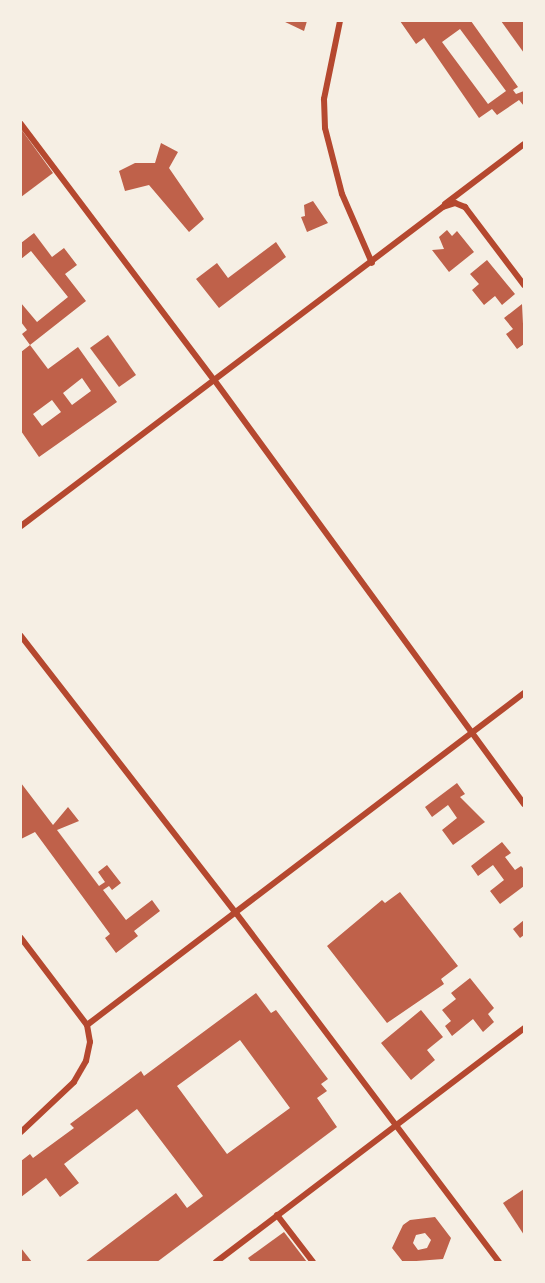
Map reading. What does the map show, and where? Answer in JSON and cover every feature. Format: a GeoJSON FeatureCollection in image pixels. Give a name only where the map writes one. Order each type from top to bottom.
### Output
{"type":"FeatureCollection","features":[{"type":"Feature","properties":{"kind":"street"},"geometry":{"type":"LineString","coordinates":[[340,21],[324,99],[325,128],[342,194],[372,263]]}},
{"type":"Feature","properties":{"kind":"street"},"geometry":{"type":"LineString","coordinates":[[21,124],[215,381],[524,804]]}},
{"type":"Feature","properties":{"kind":"street"},"geometry":{"type":"LineString","coordinates":[[21,526],[372,263],[524,144]]}},
{"type":"Feature","properties":{"kind":"street"},"geometry":{"type":"LineString","coordinates":[[442,207],[455,203],[465,207],[524,285]]}},
{"type":"Feature","properties":{"kind":"street"},"geometry":{"type":"LineString","coordinates":[[21,636],[237,913],[397,1123],[499,1262]]}},
{"type":"Feature","properties":{"kind":"street"},"geometry":{"type":"LineString","coordinates":[[87,1025],[524,693]]}},
{"type":"Feature","properties":{"kind":"street"},"geometry":{"type":"LineString","coordinates":[[21,938],[87,1025],[90,1042],[86,1061],[74,1082],[21,1132]]}},
{"type":"Feature","properties":{"kind":"street"},"geometry":{"type":"LineString","coordinates":[[216,1262],[524,1028]]}},
{"type":"Feature","properties":{"kind":"street"},"geometry":{"type":"LineString","coordinates":[[278,1215],[313,1262]]}},
{"type":"Feature","properties":{"kind":"building"},"geometry":{"type":"Polygon","coordinates":[[[283,21],[307,21],[304,31],[283,21]]]}},
{"type":"Feature","properties":{"kind":"building"},"geometry":{"type":"Polygon","coordinates":[[[400,21],[471,21],[518,87],[513,90],[516,94],[524,91],[524,106],[519,100],[497,115],[492,109],[479,118],[424,38],[416,44],[400,21]],[[460,29],[442,42],[488,104],[506,91],[460,29]]]}},
{"type":"Feature","properties":{"kind":"building"},"geometry":{"type":"Polygon","coordinates":[[[501,21],[524,21],[524,53],[501,21]]]}},
{"type":"Feature","properties":{"kind":"building"},"geometry":{"type":"Polygon","coordinates":[[[21,129],[53,173],[21,197],[21,129]]]}},
{"type":"Feature","properties":{"kind":"building"},"geometry":{"type":"Polygon","coordinates":[[[161,143],[178,152],[169,168],[204,219],[189,232],[149,185],[125,191],[119,171],[135,163],[155,163],[161,143]]]}},
{"type":"Feature","properties":{"kind":"building"},"geometry":{"type":"Polygon","coordinates":[[[313,201],[328,223],[307,232],[301,217],[305,216],[304,205],[313,201]]]}},
{"type":"Feature","properties":{"kind":"building"},"geometry":{"type":"Polygon","coordinates":[[[447,230],[452,236],[457,231],[474,252],[449,272],[432,250],[444,249],[439,237],[447,230]]]}},
{"type":"Feature","properties":{"kind":"building"},"geometry":{"type":"Polygon","coordinates":[[[34,233],[52,257],[64,248],[77,265],[65,274],[86,301],[30,345],[22,334],[27,330],[21,322],[21,303],[37,322],[68,297],[31,251],[21,259],[21,243],[34,233]]]}},
{"type":"Feature","properties":{"kind":"building"},"geometry":{"type":"Polygon","coordinates":[[[276,242],[286,257],[219,308],[196,279],[217,263],[228,278],[276,242]]]}},
{"type":"Feature","properties":{"kind":"building"},"geometry":{"type":"Polygon","coordinates":[[[487,260],[515,294],[502,305],[495,296],[484,305],[472,290],[479,284],[470,274],[487,260]]]}},
{"type":"Feature","properties":{"kind":"building"},"geometry":{"type":"Polygon","coordinates":[[[522,304],[524,344],[517,349],[506,334],[513,329],[504,318],[522,304]]]}},
{"type":"Feature","properties":{"kind":"building"},"geometry":{"type":"Polygon","coordinates":[[[108,335],[136,375],[119,387],[90,348],[108,335]]]}},
{"type":"Feature","properties":{"kind":"building"},"geometry":{"type":"Polygon","coordinates":[[[30,345],[48,369],[78,347],[117,402],[39,457],[21,431],[21,352],[30,345]],[[82,378],[63,393],[72,405],[91,391],[82,378]],[[52,400],[33,414],[42,426],[61,412],[52,400]]]}},
{"type":"Feature","properties":{"kind":"building"},"geometry":{"type":"Polygon","coordinates":[[[21,783],[53,825],[68,807],[79,821],[57,830],[99,886],[105,882],[98,872],[107,865],[121,883],[112,890],[109,886],[103,890],[126,920],[152,900],[160,911],[134,931],[138,936],[116,953],[105,938],[110,934],[35,832],[21,839],[21,783]]]}},
{"type":"Feature","properties":{"kind":"building"},"geometry":{"type":"Polygon","coordinates":[[[457,783],[465,794],[460,797],[485,822],[453,845],[442,830],[457,818],[448,805],[432,817],[425,807],[457,783]]]}},
{"type":"Feature","properties":{"kind":"building"},"geometry":{"type":"Polygon","coordinates":[[[502,842],[511,853],[505,857],[515,870],[521,866],[524,869],[524,886],[500,904],[490,891],[504,880],[493,865],[478,876],[471,866],[502,842]]]}},
{"type":"Feature","properties":{"kind":"building"},"geometry":{"type":"Polygon","coordinates":[[[400,892],[458,966],[441,979],[444,984],[387,1023],[327,946],[382,900],[385,903],[400,892]]]}},
{"type":"Feature","properties":{"kind":"building"},"geometry":{"type":"Polygon","coordinates":[[[524,920],[524,935],[520,938],[513,929],[524,920]]]}},
{"type":"Feature","properties":{"kind":"building"},"geometry":{"type":"Polygon","coordinates":[[[470,978],[494,1008],[488,1014],[494,1022],[483,1032],[473,1019],[452,1036],[445,1026],[451,1021],[442,1010],[456,999],[451,993],[470,978]]]}},
{"type":"Feature","properties":{"kind":"building"},"geometry":{"type":"Polygon","coordinates":[[[256,993],[271,1013],[276,1010],[328,1079],[321,1084],[327,1091],[317,1098],[337,1127],[157,1262],[85,1262],[176,1193],[187,1208],[203,1196],[137,1109],[64,1164],[79,1183],[60,1197],[46,1178],[21,1197],[21,1161],[30,1154],[33,1158],[74,1128],[70,1124],[141,1071],[144,1076],[256,993]],[[240,1040],[177,1086],[227,1154],[290,1108],[240,1040]]]}},
{"type":"Feature","properties":{"kind":"building"},"geometry":{"type":"Polygon","coordinates":[[[421,1010],[443,1037],[427,1050],[435,1060],[411,1080],[381,1043],[421,1010]]]}},
{"type":"Feature","properties":{"kind":"building"},"geometry":{"type":"Polygon","coordinates":[[[524,1189],[524,1235],[503,1203],[524,1189]]]}},
{"type":"Feature","properties":{"kind":"building"},"geometry":{"type":"Polygon","coordinates":[[[435,1217],[451,1238],[443,1259],[403,1262],[392,1248],[403,1225],[410,1220],[435,1217]],[[425,1233],[416,1235],[413,1243],[418,1250],[427,1248],[431,1240],[425,1233]]]}},
{"type":"Feature","properties":{"kind":"building"},"geometry":{"type":"Polygon","coordinates":[[[284,1232],[307,1262],[251,1262],[248,1258],[284,1232]]]}},
{"type":"Feature","properties":{"kind":"building"},"geometry":{"type":"Polygon","coordinates":[[[21,1248],[32,1262],[21,1262],[21,1248]]]}}]}
